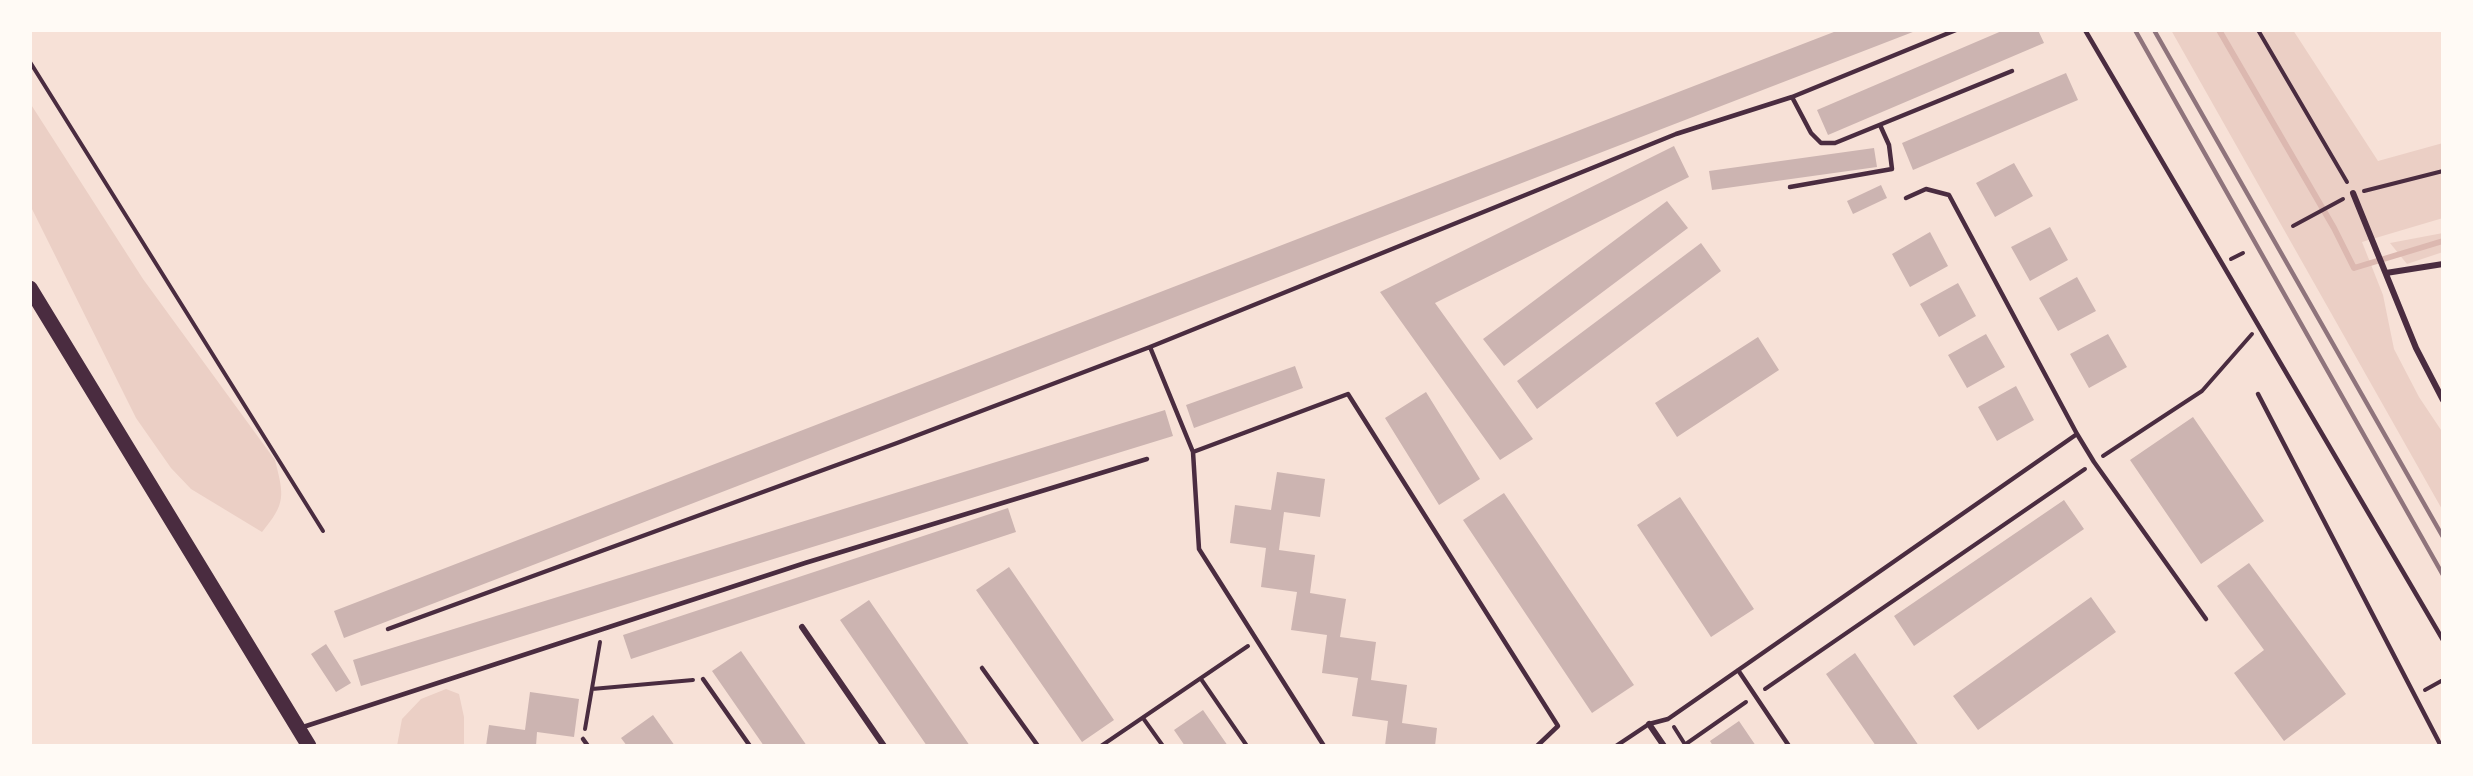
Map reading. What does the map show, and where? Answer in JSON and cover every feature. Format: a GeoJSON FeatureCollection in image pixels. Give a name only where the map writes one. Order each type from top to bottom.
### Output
{"type":"FeatureCollection","features":[{"type":"Feature","properties":{"kind":"main road"},"geometry":{"type":"LineString","coordinates":[[30,288],[309,746]]}},
{"type":"Feature","properties":{"kind":"street"},"geometry":{"type":"LineString","coordinates":[[2353,194],[2416,348],[2443,400]]}},
{"type":"Feature","properties":{"kind":"street"},"geometry":{"type":"LineString","coordinates":[[2386,273],[2443,264]]}},
{"type":"Feature","properties":{"kind":"street"},"geometry":{"type":"LineString","coordinates":[[802,627],[884,746]]}},
{"type":"Feature","properties":{"kind":"street"},"geometry":{"type":"LineString","coordinates":[[1649,724],[1664,746]]}},
{"type":"Feature","properties":{"kind":"lane"},"geometry":{"type":"LineString","coordinates":[[388,629],[897,443],[1150,347],[1676,135],[1792,97],[1956,30]]}},
{"type":"Feature","properties":{"kind":"lane"},"geometry":{"type":"LineString","coordinates":[[2085,30],[2443,640]]}},
{"type":"Feature","properties":{"kind":"lane"},"geometry":{"type":"LineString","coordinates":[[1792,97],[1811,133],[1821,143],[1835,143],[2012,71]]}},
{"type":"Feature","properties":{"kind":"lane"},"geometry":{"type":"LineString","coordinates":[[1790,187],[1892,169],[1889,145],[1880,125]]}},
{"type":"Feature","properties":{"kind":"lane"},"geometry":{"type":"LineString","coordinates":[[1906,198],[1926,189],[1949,195],[2077,434],[2094,462],[2206,619]]}},
{"type":"Feature","properties":{"kind":"lane"},"geometry":{"type":"LineString","coordinates":[[1150,347],[1192,452],[1199,549],[1324,746]]}},
{"type":"Feature","properties":{"kind":"lane"},"geometry":{"type":"LineString","coordinates":[[1192,452],[1348,394],[1558,726],[1537,746]]}},
{"type":"Feature","properties":{"kind":"lane"},"geometry":{"type":"LineString","coordinates":[[2258,394],[2441,746]]}},
{"type":"Feature","properties":{"kind":"lane"},"geometry":{"type":"LineString","coordinates":[[1616,746],[1649,724],[1668,719],[2077,434]]}},
{"type":"Feature","properties":{"kind":"lane"},"geometry":{"type":"LineString","coordinates":[[298,729],[805,563],[1147,459]]}},
{"type":"Feature","properties":{"kind":"lane"},"geometry":{"type":"LineString","coordinates":[[982,668],[1038,746]]}},
{"type":"Feature","properties":{"kind":"lane"},"geometry":{"type":"LineString","coordinates":[[1738,670],[1789,746]]}},
{"type":"Feature","properties":{"kind":"lane"},"geometry":{"type":"LineString","coordinates":[[703,679],[750,746]]}},
{"type":"Feature","properties":{"kind":"lane"},"geometry":{"type":"LineString","coordinates":[[584,739],[588,746]]}},
{"type":"Feature","properties":{"kind":"path"},"geometry":{"type":"LineString","coordinates":[[2258,30],[2353,194]]}},
{"type":"Feature","properties":{"kind":"path"},"geometry":{"type":"LineString","coordinates":[[30,62],[322,531]]}},
{"type":"Feature","properties":{"kind":"path"},"geometry":{"type":"LineString","coordinates":[[2293,226],[2353,194],[2443,171]]}},
{"type":"Feature","properties":{"kind":"path"},"geometry":{"type":"LineString","coordinates":[[1668,719],[1684,745],[2094,462],[2202,391],[2258,327]]}},
{"type":"Feature","properties":{"kind":"path"},"geometry":{"type":"LineString","coordinates":[[584,739],[602,629]]}},
{"type":"Feature","properties":{"kind":"path"},"geometry":{"type":"LineString","coordinates":[[1101,746],[1256,641]]}},
{"type":"Feature","properties":{"kind":"path"},"geometry":{"type":"LineString","coordinates":[[592,688],[703,679]]}},
{"type":"Feature","properties":{"kind":"path"},"geometry":{"type":"LineString","coordinates":[[1201,679],[1247,746]]}},
{"type":"Feature","properties":{"kind":"path"},"geometry":{"type":"LineString","coordinates":[[2415,696],[2443,680]]}},
{"type":"Feature","properties":{"kind":"path"},"geometry":{"type":"LineString","coordinates":[[1143,718],[1163,746]]}},
{"type":"Feature","properties":{"kind":"shaded area"},"geometry":{"type":"Polygon","coordinates":[[[2171,30],[2293,30],[2378,161],[2443,143],[2443,218],[2362,242],[2383,295],[2394,349],[2419,397],[2443,433],[2443,511],[2171,30]]]}},
{"type":"Feature","properties":{"kind":"shaded area"},"geometry":{"type":"Polygon","coordinates":[[[30,103],[143,279],[275,460],[281,499],[275,514],[262,532],[191,489],[171,468],[136,418],[30,205],[30,103]]]}},
{"type":"Feature","properties":{"kind":"shaded area"},"geometry":{"type":"Polygon","coordinates":[[[2443,233],[2443,252],[2407,264],[2390,243],[2443,233]]]}},
{"type":"Feature","properties":{"kind":"shaded area"},"geometry":{"type":"Polygon","coordinates":[[[446,689],[459,694],[464,717],[464,746],[397,746],[402,719],[421,699],[446,689]]]}},
{"type":"Feature","properties":{"kind":"building"},"geometry":{"type":"Polygon","coordinates":[[[1839,30],[1918,30],[344,638],[334,611],[1839,30]]]}},
{"type":"Feature","properties":{"kind":"building"},"geometry":{"type":"Polygon","coordinates":[[[2004,30],[2038,30],[2044,43],[1828,135],[1817,110],[2004,30]]]}},
{"type":"Feature","properties":{"kind":"building"},"geometry":{"type":"Polygon","coordinates":[[[2066,73],[2078,100],[1913,170],[1902,143],[2066,73]]]}},
{"type":"Feature","properties":{"kind":"building"},"geometry":{"type":"Polygon","coordinates":[[[1674,146],[1689,177],[1435,303],[1533,439],[1500,460],[1380,292],[1674,146]]]}},
{"type":"Feature","properties":{"kind":"building"},"geometry":{"type":"Polygon","coordinates":[[[1874,148],[1877,167],[1712,190],[1709,171],[1874,148]]]}},
{"type":"Feature","properties":{"kind":"building"},"geometry":{"type":"Polygon","coordinates":[[[2014,163],[2033,196],[1995,217],[1976,183],[2014,163]]]}},
{"type":"Feature","properties":{"kind":"building"},"geometry":{"type":"Polygon","coordinates":[[[1881,185],[1887,198],[1853,214],[1847,201],[1881,185]]]}},
{"type":"Feature","properties":{"kind":"building"},"geometry":{"type":"Polygon","coordinates":[[[1667,201],[1688,228],[1504,366],[1483,339],[1667,201]]]}},
{"type":"Feature","properties":{"kind":"building"},"geometry":{"type":"Polygon","coordinates":[[[2050,227],[2068,260],[2030,281],[2011,247],[2050,227]]]}},
{"type":"Feature","properties":{"kind":"building"},"geometry":{"type":"Polygon","coordinates":[[[1930,232],[1948,266],[1910,287],[1892,254],[1930,232]]]}},
{"type":"Feature","properties":{"kind":"building"},"geometry":{"type":"Polygon","coordinates":[[[1701,243],[1721,271],[1537,409],[1517,381],[1701,243]]]}},
{"type":"Feature","properties":{"kind":"building"},"geometry":{"type":"Polygon","coordinates":[[[2077,277],[2096,311],[2058,331],[2039,298],[2077,277]]]}},
{"type":"Feature","properties":{"kind":"building"},"geometry":{"type":"Polygon","coordinates":[[[1958,283],[1976,316],[1939,337],[1920,304],[1958,283]]]}},
{"type":"Feature","properties":{"kind":"building"},"geometry":{"type":"Polygon","coordinates":[[[1986,334],[2005,367],[1967,388],[1948,355],[1986,334]]]}},
{"type":"Feature","properties":{"kind":"building"},"geometry":{"type":"Polygon","coordinates":[[[2108,334],[2127,367],[2089,388],[2070,354],[2108,334]]]}},
{"type":"Feature","properties":{"kind":"building"},"geometry":{"type":"Polygon","coordinates":[[[1758,337],[1779,370],[1677,437],[1655,403],[1758,337]]]}},
{"type":"Feature","properties":{"kind":"building"},"geometry":{"type":"Polygon","coordinates":[[[1295,366],[1303,388],[1194,428],[1186,405],[1295,366]]]}},
{"type":"Feature","properties":{"kind":"building"},"geometry":{"type":"Polygon","coordinates":[[[2016,386],[2034,420],[1997,441],[1978,407],[2016,386]]]}},
{"type":"Feature","properties":{"kind":"building"},"geometry":{"type":"Polygon","coordinates":[[[1426,392],[1480,479],[1439,505],[1385,418],[1426,392]]]}},
{"type":"Feature","properties":{"kind":"building"},"geometry":{"type":"Polygon","coordinates":[[[1165,410],[1173,436],[361,686],[353,660],[1165,410]]]}},
{"type":"Feature","properties":{"kind":"building"},"geometry":{"type":"Polygon","coordinates":[[[2193,417],[2264,521],[2201,564],[2130,460],[2193,417]]]}},
{"type":"Feature","properties":{"kind":"building"},"geometry":{"type":"Polygon","coordinates":[[[1277,472],[1325,479],[1320,517],[1284,512],[1279,550],[1315,555],[1310,593],[1346,599],[1340,637],[1376,642],[1371,680],[1407,685],[1402,723],[1437,728],[1435,746],[1385,746],[1388,721],[1352,716],[1358,678],[1322,673],[1327,635],[1291,630],[1297,592],[1261,587],[1266,548],[1230,543],[1235,505],[1271,510],[1277,472]]]}},
{"type":"Feature","properties":{"kind":"building"},"geometry":{"type":"Polygon","coordinates":[[[1504,493],[1634,685],[1592,713],[1463,520],[1504,493]]]}},
{"type":"Feature","properties":{"kind":"building"},"geometry":{"type":"Polygon","coordinates":[[[1680,497],[1754,609],[1711,637],[1637,525],[1680,497]]]}},
{"type":"Feature","properties":{"kind":"building"},"geometry":{"type":"Polygon","coordinates":[[[2064,500],[2084,529],[1914,646],[1894,616],[2064,500]]]}},
{"type":"Feature","properties":{"kind":"building"},"geometry":{"type":"Polygon","coordinates":[[[1008,508],[1016,532],[631,659],[623,635],[1008,508]]]}},
{"type":"Feature","properties":{"kind":"building"},"geometry":{"type":"Polygon","coordinates":[[[2249,563],[2346,694],[2284,741],[2234,673],[2264,650],[2217,586],[2249,563]]]}},
{"type":"Feature","properties":{"kind":"building"},"geometry":{"type":"Polygon","coordinates":[[[1009,567],[1114,720],[1082,742],[976,590],[1009,567]]]}},
{"type":"Feature","properties":{"kind":"building"},"geometry":{"type":"Polygon","coordinates":[[[2091,597],[2116,632],[1978,730],[1953,696],[2091,597]]]}},
{"type":"Feature","properties":{"kind":"building"},"geometry":{"type":"Polygon","coordinates":[[[869,600],[970,746],[927,746],[840,620],[869,600]]]}},
{"type":"Feature","properties":{"kind":"building"},"geometry":{"type":"Polygon","coordinates":[[[326,644],[351,683],[336,692],[311,654],[326,644]]]}},
{"type":"Feature","properties":{"kind":"building"},"geometry":{"type":"Polygon","coordinates":[[[741,651],[807,746],[764,746],[712,671],[741,651]]]}},
{"type":"Feature","properties":{"kind":"building"},"geometry":{"type":"Polygon","coordinates":[[[1855,653],[1919,746],[1876,746],[1826,674],[1855,653]]]}},
{"type":"Feature","properties":{"kind":"building"},"geometry":{"type":"Polygon","coordinates":[[[530,692],[579,699],[574,737],[537,732],[536,746],[486,746],[489,725],[525,730],[530,692]]]}},
{"type":"Feature","properties":{"kind":"building"},"geometry":{"type":"Polygon","coordinates":[[[1203,710],[1228,746],[1185,746],[1174,730],[1203,710]]]}},
{"type":"Feature","properties":{"kind":"building"},"geometry":{"type":"Polygon","coordinates":[[[653,715],[675,746],[627,746],[621,738],[653,715]]]}},
{"type":"Feature","properties":{"kind":"building"},"geometry":{"type":"Polygon","coordinates":[[[1739,721],[1756,746],[1713,746],[1710,741],[1739,721]]]}},
{"type":"Feature","properties":{"kind":"waterway"},"geometry":{"type":"LineString","coordinates":[[2219,30],[2334,228],[2354,268],[2443,241]]}},
{"type":"Feature","properties":{"kind":"railway"},"geometry":{"type":"LineString","coordinates":[[2135,30],[2443,575]]}},
{"type":"Feature","properties":{"kind":"railway"},"geometry":{"type":"LineString","coordinates":[[2154,30],[2443,537]]}}]}
